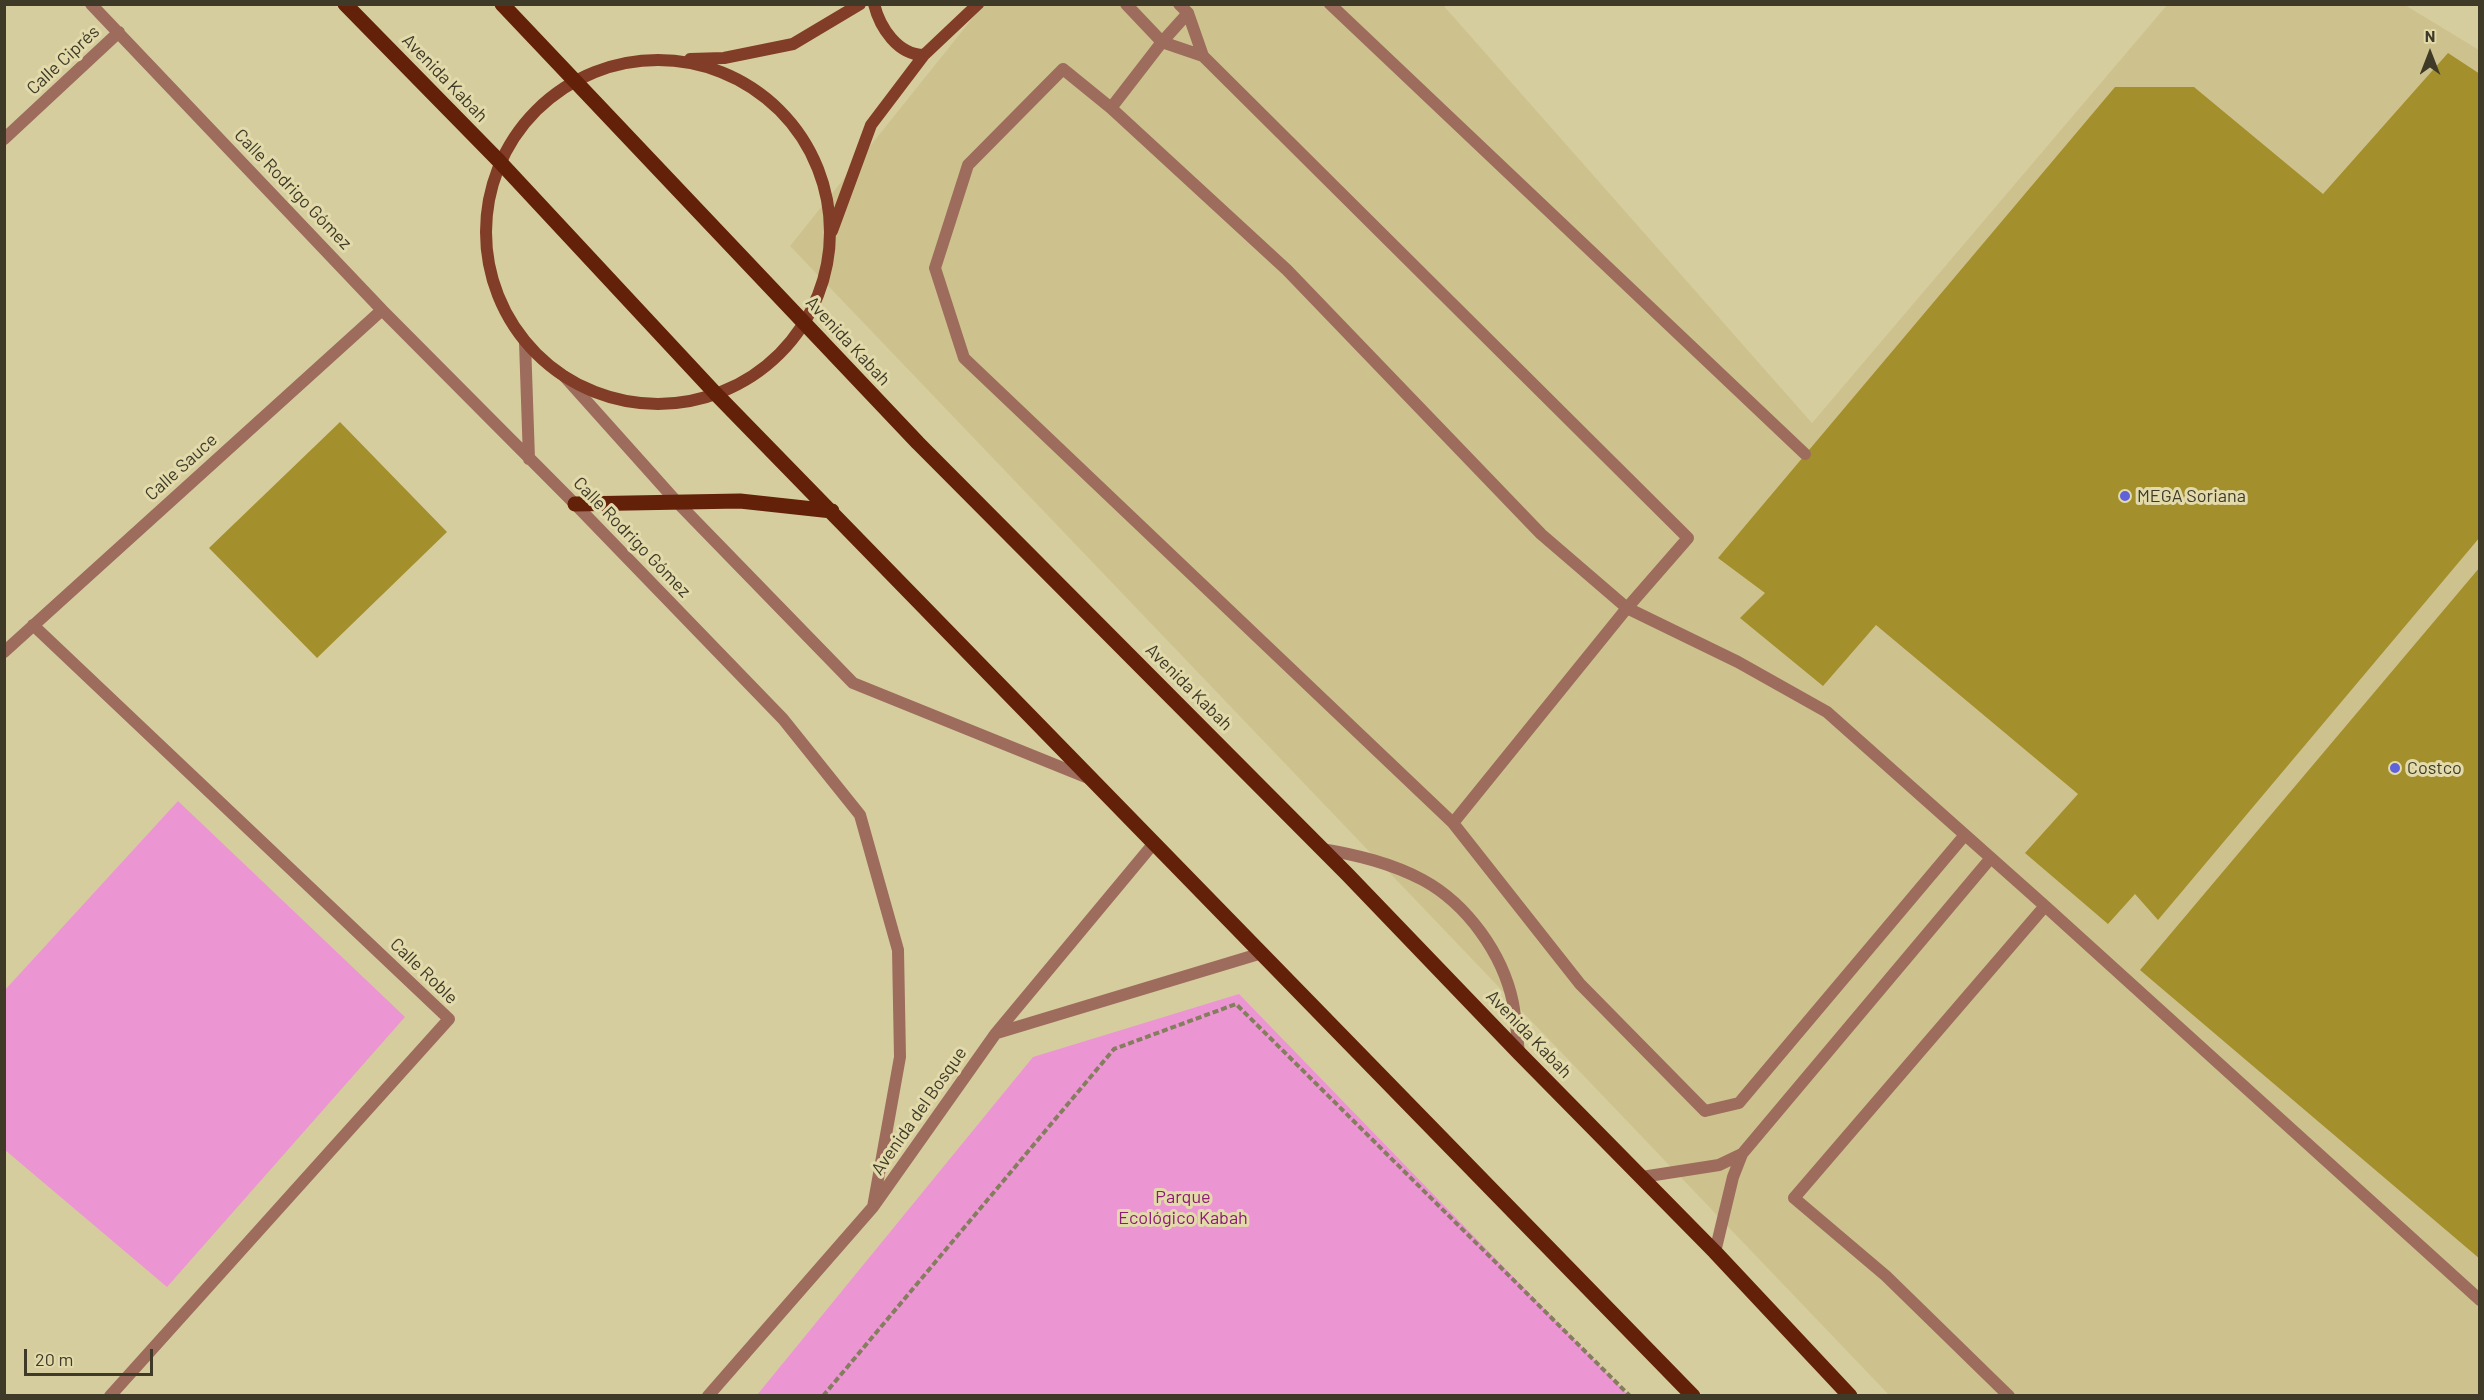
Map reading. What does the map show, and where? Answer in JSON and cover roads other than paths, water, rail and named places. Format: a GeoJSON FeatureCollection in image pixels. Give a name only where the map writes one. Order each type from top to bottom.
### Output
{"type":"FeatureCollection","features":[{"type":"Feature","properties":{"kind":"main road","name":"Avenida Kabah"},"geometry":{"type":"LineString","coordinates":[[345,4],[499,161],[716,394],[1693,1395]]}},
{"type":"Feature","properties":{"kind":"main road","name":"Avenida Kabah"},"geometry":{"type":"LineString","coordinates":[[502,4],[918,443],[1322,849],[1715,1252],[1850,1395]]}},
{"type":"Feature","properties":{"kind":"main road"},"geometry":{"type":"LineString","coordinates":[[575,504],[740,501],[832,511]]}},
{"type":"Feature","properties":{"kind":"street","name":"Calle Rodrigo Gómez"},"geometry":{"type":"LineString","coordinates":[[91,4],[382,310],[575,504],[783,719],[860,815],[898,950],[900,1057],[873,1207]]}},
{"type":"Feature","properties":{"kind":"street"},"geometry":{"type":"LineString","coordinates":[[860,4],[793,44],[724,58],[621,63],[575,80],[533,112],[499,161],[486,208],[486,260],[504,312],[525,342],[565,377],[676,501],[853,683],[1094,780]]}},
{"type":"Feature","properties":{"kind":"street"},"geometry":{"type":"LineString","coordinates":[[874,4],[884,27],[894,40],[911,55],[924,55]]}},
{"type":"Feature","properties":{"kind":"street"},"geometry":{"type":"LineString","coordinates":[[565,377],[605,397],[652,404],[687,402],[716,394],[751,378],[781,354],[805,324],[825,280],[831,232],[871,125],[924,55],[978,4]]}},
{"type":"Feature","properties":{"kind":"street"},"geometry":{"type":"LineString","coordinates":[[1126,4],[1162,42],[1203,56]]}},
{"type":"Feature","properties":{"kind":"street"},"geometry":{"type":"LineString","coordinates":[[1330,4],[1805,454]]}},
{"type":"Feature","properties":{"kind":"street"},"geometry":{"type":"LineString","coordinates":[[1111,108],[1162,42],[1184,9]]}},
{"type":"Feature","properties":{"kind":"street"},"geometry":{"type":"LineString","coordinates":[[1184,9],[1203,56],[1688,538],[1627,608],[1453,824]]}},
{"type":"Feature","properties":{"kind":"street","name":"Calle Ciprés"},"geometry":{"type":"LineString","coordinates":[[4,139],[119,32]]}},
{"type":"Feature","properties":{"kind":"street"},"geometry":{"type":"LineString","coordinates":[[671,60],[721,71],[766,97],[801,134],[824,181],[831,232]]}},
{"type":"Feature","properties":{"kind":"street"},"geometry":{"type":"LineString","coordinates":[[1964,836],[1739,1104],[1705,1111],[1580,984],[1453,824],[964,358],[935,268],[968,165],[1063,69],[1111,108],[1287,270],[1541,534],[1627,608],[1738,662],[1827,712],[2480,1300]]}},
{"type":"Feature","properties":{"kind":"street","name":"Calle Sauce"},"geometry":{"type":"LineString","coordinates":[[4,651],[382,310]]}},
{"type":"Feature","properties":{"kind":"street"},"geometry":{"type":"LineString","coordinates":[[525,342],[529,459]]}},
{"type":"Feature","properties":{"kind":"street","name":"Calle Roble"},"geometry":{"type":"LineString","coordinates":[[33,625],[449,1019],[110,1395]]}},
{"type":"Feature","properties":{"kind":"street","name":"Avenida del Bosque"},"geometry":{"type":"LineString","coordinates":[[708,1395],[873,1207],[996,1033],[1154,843]]}},
{"type":"Feature","properties":{"kind":"street"},"geometry":{"type":"LineString","coordinates":[[1322,849],[1361,856],[1395,867],[1424,880],[1458,905],[1484,937],[1503,969],[1513,1002],[1519,1053]]}},
{"type":"Feature","properties":{"kind":"street"},"geometry":{"type":"LineString","coordinates":[[1715,1252],[1733,1177],[1742,1154],[1990,859]]}},
{"type":"Feature","properties":{"kind":"street"},"geometry":{"type":"LineString","coordinates":[[2009,1395],[1886,1276],[1794,1198],[2045,906]]}},
{"type":"Feature","properties":{"kind":"street"},"geometry":{"type":"LineString","coordinates":[[996,1033],[1262,953]]}},
{"type":"Feature","properties":{"kind":"street"},"geometry":{"type":"LineString","coordinates":[[1642,1177],[1719,1165],[1742,1154]]}},
{"type":"Feature","properties":{"kind":"place","name":"MEGA Soriana"},"geometry":{"type":"Point","coordinates":[2125,496]}},
{"type":"Feature","properties":{"kind":"place","name":"Costco"},"geometry":{"type":"Point","coordinates":[2395,768]}},
{"type":"Feature","properties":{"kind":"park label","name":"Parque Ecológico Kabah"},"geometry":{"type":"Point","coordinates":[1183,1207]}}]}
